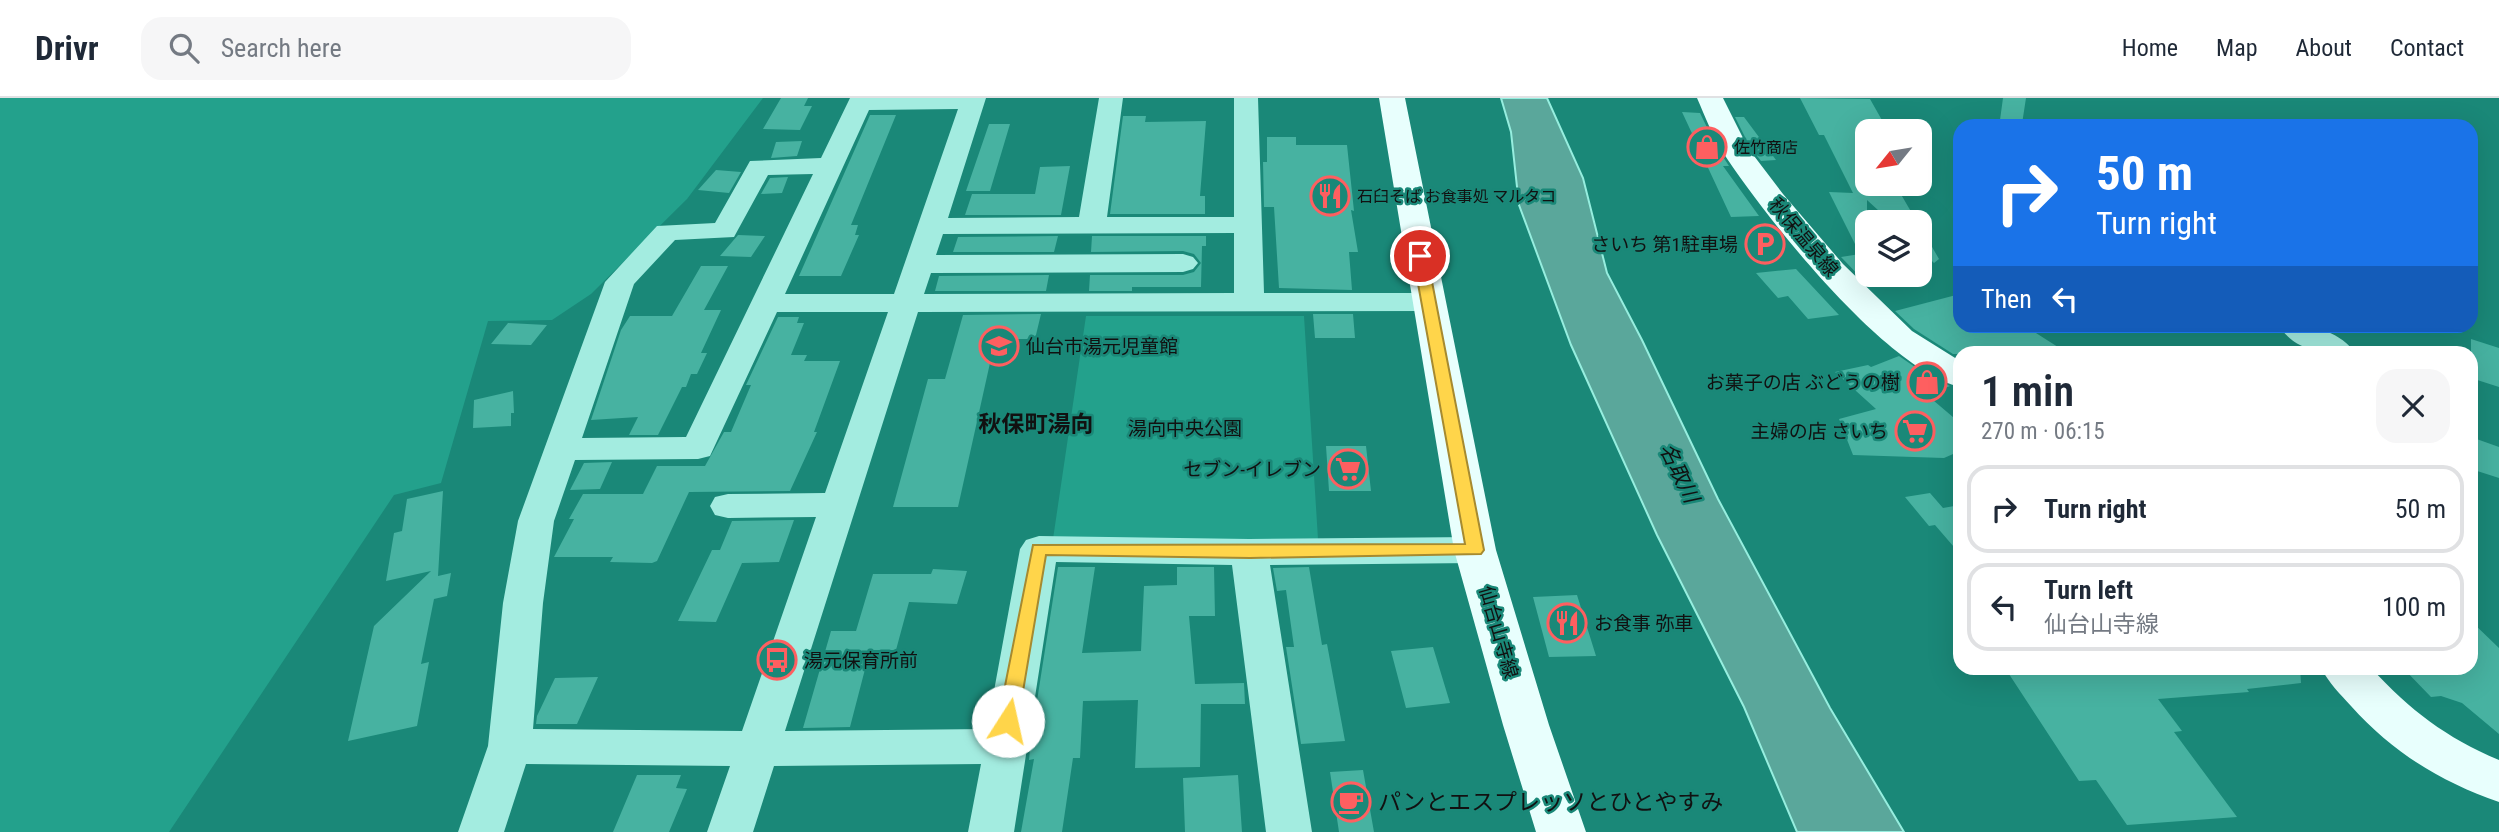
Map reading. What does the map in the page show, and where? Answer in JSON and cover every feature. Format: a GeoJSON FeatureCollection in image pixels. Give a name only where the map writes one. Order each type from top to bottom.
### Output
{"type":"FeatureCollection","features":[{"type":"Feature","properties":{"kind":"main road","name":"仙台山寺線"},"geometry":{"type":"LineString","coordinates":[[1392,98],[1475,550],[1526,725],[1561,832]]}},
{"type":"Feature","properties":{"kind":"main road","name":"秋保温泉線"},"geometry":{"type":"LineString","coordinates":[[1710,98],[1735,149],[1772,200],[1832,271],[1900,338],[1953,372]]}},
{"type":"Feature","properties":{"kind":"main road"},"geometry":{"type":"LineString","coordinates":[[2350,675],[2389,716],[2425,746],[2461,766],[2499,782]]}},
{"type":"Feature","properties":{"kind":"street"},"geometry":{"type":"LineString","coordinates":[[1092,225],[1111,98]]}},
{"type":"Feature","properties":{"kind":"street"},"geometry":{"type":"LineString","coordinates":[[1246,98],[1249,302]]}},
{"type":"Feature","properties":{"kind":"street"},"geometry":{"type":"LineString","coordinates":[[561,449],[698,448],[860,101],[974,100],[730,832]]}},
{"type":"Feature","properties":{"kind":"street"},"geometry":{"type":"LineString","coordinates":[[481,832],[510,746],[523,603],[536,521],[620,282],[667,232],[724,231],[758,167],[831,166]]}},
{"type":"Feature","properties":{"kind":"street"},"geometry":{"type":"LineString","coordinates":[[932,226],[1247,225]]}},
{"type":"Feature","properties":{"kind":"street"},"geometry":{"type":"LineString","coordinates":[[920,264],[1182,262]]}},
{"type":"Feature","properties":{"kind":"street"},"geometry":{"type":"LineString","coordinates":[[767,303],[1428,302]]}},
{"type":"Feature","properties":{"kind":"street"},"geometry":{"type":"LineString","coordinates":[[2306,333],[2327,346]]}},
{"type":"Feature","properties":{"kind":"street"},"geometry":{"type":"LineString","coordinates":[[728,506],[840,505]]}},
{"type":"Feature","properties":{"kind":"street"},"geometry":{"type":"LineString","coordinates":[[991,832],[1039,549],[1250,552],[1475,550]]}},
{"type":"Feature","properties":{"kind":"street"},"geometry":{"type":"LineString","coordinates":[[1250,552],[1289,832]]}},
{"type":"Feature","properties":{"kind":"street"},"geometry":{"type":"LineString","coordinates":[[510,746],[758,749],[1004,746]]}},
{"type":"Feature","properties":{"kind":"green space"},"geometry":{"type":"Polygon","coordinates":[[[0,98],[763,98],[687,199],[591,294],[552,320],[488,321],[441,483],[394,495],[169,832],[0,832],[0,98]]]}},
{"type":"Feature","properties":{"kind":"green space","name":"湯向中央公園"},"geometry":{"type":"Polygon","coordinates":[[[1086,316],[1304,316],[1318,539],[1053,539],[1086,316]]]}},
{"type":"Feature","properties":{"kind":"water","name":"名取川"},"geometry":{"type":"Polygon","coordinates":[[[1501,98],[1547,98],[1583,178],[1607,273],[1718,499],[1830,708],[1904,832],[1797,832],[1744,707],[1657,535],[1571,345],[1519,205],[1511,132],[1501,98]]]}},
{"type":"Feature","properties":{"kind":"building"},"geometry":{"type":"Polygon","coordinates":[[[781,98],[808,98],[804,106],[812,106],[800,130],[763,129],[781,98]]]}},
{"type":"Feature","properties":{"kind":"building"},"geometry":{"type":"Polygon","coordinates":[[[1800,98],[1870,99],[1881,119],[1855,119],[1855,196],[1902,196],[1910,210],[1878,210],[1867,200],[1867,210],[1855,210],[1855,244],[1829,192],[1853,193],[1824,135],[1819,135],[1800,98]]]}},
{"type":"Feature","properties":{"kind":"building"},"geometry":{"type":"Polygon","coordinates":[[[2003,98],[2026,98],[2023,119],[2000,119],[2003,98]]]}},
{"type":"Feature","properties":{"kind":"building"},"geometry":{"type":"Polygon","coordinates":[[[1682,112],[1700,113],[1729,166],[1723,166],[1759,216],[1731,217],[1682,112]]]}},
{"type":"Feature","properties":{"kind":"building"},"geometry":{"type":"Polygon","coordinates":[[[870,115],[896,115],[851,225],[858,225],[855,235],[859,235],[841,276],[799,276],[870,115]]]}},
{"type":"Feature","properties":{"kind":"building"},"geometry":{"type":"Polygon","coordinates":[[[1123,116],[1146,116],[1145,122],[1206,121],[1200,196],[1205,196],[1205,214],[1110,214],[1123,116]]]}},
{"type":"Feature","properties":{"kind":"building"},"geometry":{"type":"Polygon","coordinates":[[[1735,117],[1744,117],[1776,160],[1761,161],[1750,147],[1735,117]]]}},
{"type":"Feature","properties":{"kind":"building"},"geometry":{"type":"Polygon","coordinates":[[[989,124],[1010,124],[990,191],[966,191],[989,124]]]}},
{"type":"Feature","properties":{"kind":"building"},"geometry":{"type":"Polygon","coordinates":[[[1267,137],[1296,137],[1296,145],[1347,145],[1354,211],[1351,210],[1358,252],[1349,252],[1352,290],[1279,288],[1274,207],[1264,207],[1263,162],[1267,162],[1267,137]]]}},
{"type":"Feature","properties":{"kind":"building"},"geometry":{"type":"Polygon","coordinates":[[[802,141],[797,156],[771,158],[776,142],[802,141]]]}},
{"type":"Feature","properties":{"kind":"building"},"geometry":{"type":"Polygon","coordinates":[[[1070,166],[1061,215],[965,215],[972,194],[1035,194],[1040,167],[1070,166]]]}},
{"type":"Feature","properties":{"kind":"building"},"geometry":{"type":"Polygon","coordinates":[[[716,170],[741,172],[729,193],[698,190],[716,170]]]}},
{"type":"Feature","properties":{"kind":"building"},"geometry":{"type":"Polygon","coordinates":[[[788,177],[782,193],[761,194],[770,178],[788,177]]]}},
{"type":"Feature","properties":{"kind":"building"},"geometry":{"type":"Polygon","coordinates":[[[738,235],[765,236],[751,257],[720,256],[738,235]]]}},
{"type":"Feature","properties":{"kind":"building"},"geometry":{"type":"Polygon","coordinates":[[[1058,236],[1054,252],[953,252],[958,237],[1058,236]]]}},
{"type":"Feature","properties":{"kind":"building"},"geometry":{"type":"Polygon","coordinates":[[[1092,236],[1206,236],[1206,246],[1202,246],[1201,287],[1132,287],[1132,291],[1089,291],[1090,275],[1183,275],[1194,272],[1201,263],[1194,254],[1183,251],[1091,252],[1092,236]]]}},
{"type":"Feature","properties":{"kind":"building"},"geometry":{"type":"Polygon","coordinates":[[[1932,247],[1939,259],[1934,263],[1932,261],[1932,247]]]}},
{"type":"Feature","properties":{"kind":"building"},"geometry":{"type":"Polygon","coordinates":[[[1855,255],[1855,272],[1841,257],[1855,255]]]}},
{"type":"Feature","properties":{"kind":"building"},"geometry":{"type":"Polygon","coordinates":[[[701,266],[728,266],[704,310],[721,310],[701,353],[707,353],[697,374],[691,374],[686,387],[682,387],[658,435],[629,435],[638,417],[591,420],[621,330],[630,316],[672,316],[701,266]]]}},
{"type":"Feature","properties":{"kind":"building"},"geometry":{"type":"Polygon","coordinates":[[[1796,269],[1839,315],[1808,319],[1788,296],[1778,298],[1756,273],[1796,269]]]}},
{"type":"Feature","properties":{"kind":"building"},"geometry":{"type":"Polygon","coordinates":[[[1049,275],[1046,291],[935,291],[939,276],[1049,275]]]}},
{"type":"Feature","properties":{"kind":"building"},"geometry":{"type":"Polygon","coordinates":[[[1953,296],[1953,333],[2036,333],[2056,346],[1953,346],[1953,354],[1914,329],[1895,311],[1953,296]]]}},
{"type":"Feature","properties":{"kind":"building"},"geometry":{"type":"Polygon","coordinates":[[[1041,314],[1035,339],[1013,339],[1012,345],[994,345],[958,507],[893,507],[928,379],[945,379],[963,315],[1041,314]]]}},
{"type":"Feature","properties":{"kind":"building"},"geometry":{"type":"Polygon","coordinates":[[[1313,314],[1353,314],[1355,338],[1315,338],[1313,314]]]}},
{"type":"Feature","properties":{"kind":"building"},"geometry":{"type":"Polygon","coordinates":[[[778,317],[799,317],[797,323],[804,323],[791,355],[807,355],[804,361],[840,361],[814,432],[817,432],[790,491],[689,492],[657,561],[652,563],[610,562],[613,557],[554,557],[574,519],[569,519],[583,494],[643,494],[657,466],[705,466],[724,432],[731,432],[751,385],[746,385],[778,317]]]}},
{"type":"Feature","properties":{"kind":"building"},"geometry":{"type":"Polygon","coordinates":[[[508,323],[547,325],[531,345],[491,344],[508,323]]]}},
{"type":"Feature","properties":{"kind":"building"},"geometry":{"type":"Polygon","coordinates":[[[2471,339],[2499,348],[2499,387],[2478,380],[2478,346],[2471,346],[2471,339]]]}},
{"type":"Feature","properties":{"kind":"building"},"geometry":{"type":"Polygon","coordinates":[[[1899,356],[1928,376],[1950,386],[1927,395],[1953,417],[1953,454],[1944,458],[1853,455],[1839,419],[1876,409],[1835,372],[1868,365],[1871,367],[1899,356]]]}},
{"type":"Feature","properties":{"kind":"building"},"geometry":{"type":"Polygon","coordinates":[[[513,391],[514,413],[511,413],[511,426],[473,428],[474,400],[513,391]]]}},
{"type":"Feature","properties":{"kind":"building"},"geometry":{"type":"Polygon","coordinates":[[[2478,440],[2499,447],[2499,478],[2478,471],[2478,440]]]}},
{"type":"Feature","properties":{"kind":"building","name":"セブン-イレブン"},"geometry":{"type":"Polygon","coordinates":[[[1326,446],[1366,446],[1371,491],[1329,491],[1326,446]]]}},
{"type":"Feature","properties":{"kind":"building"},"geometry":{"type":"Polygon","coordinates":[[[612,462],[600,489],[570,490],[584,463],[612,462]]]}},
{"type":"Feature","properties":{"kind":"building"},"geometry":{"type":"Polygon","coordinates":[[[443,491],[438,576],[451,573],[447,596],[434,599],[421,664],[429,662],[417,726],[348,741],[374,626],[431,571],[386,581],[394,533],[402,531],[407,499],[443,491]]]}},
{"type":"Feature","properties":{"kind":"building"},"geometry":{"type":"Polygon","coordinates":[[[1930,493],[1943,508],[1953,506],[1953,546],[1935,525],[1929,526],[1905,497],[1930,493]]]}},
{"type":"Feature","properties":{"kind":"building"},"geometry":{"type":"Polygon","coordinates":[[[794,520],[779,562],[742,563],[716,622],[678,621],[712,550],[720,550],[732,521],[794,520]]]}},
{"type":"Feature","properties":{"kind":"building"},"geometry":{"type":"Polygon","coordinates":[[[1058,567],[1095,567],[1082,653],[1141,651],[1144,586],[1177,585],[1177,567],[1214,567],[1215,616],[1189,616],[1195,684],[1244,683],[1245,704],[1201,704],[1200,767],[1135,768],[1138,700],[1083,701],[1080,758],[1073,758],[1062,832],[1021,832],[1034,759],[1029,760],[1031,739],[1058,567]]]}},
{"type":"Feature","properties":{"kind":"building"},"geometry":{"type":"Polygon","coordinates":[[[1309,567],[1322,645],[1327,644],[1345,741],[1301,744],[1286,647],[1294,647],[1286,590],[1277,591],[1273,568],[1309,567]]]}},
{"type":"Feature","properties":{"kind":"building"},"geometry":{"type":"Polygon","coordinates":[[[933,569],[967,571],[957,604],[909,602],[896,650],[870,650],[850,727],[803,728],[831,631],[856,631],[873,574],[931,574],[933,569]]]}},
{"type":"Feature","properties":{"kind":"building"},"geometry":{"type":"Polygon","coordinates":[[[1577,595],[1596,656],[1549,657],[1533,597],[1577,595]]]}},
{"type":"Feature","properties":{"kind":"building"},"geometry":{"type":"Polygon","coordinates":[[[2478,628],[2499,648],[2499,734],[2462,703],[2441,696],[2431,697],[2410,675],[2478,675],[2478,628]]]}},
{"type":"Feature","properties":{"kind":"building"},"geometry":{"type":"Polygon","coordinates":[[[1433,647],[1450,703],[1406,708],[1391,651],[1433,647]]]}},
{"type":"Feature","properties":{"kind":"building"},"geometry":{"type":"Polygon","coordinates":[[[2010,675],[2300,675],[2301,683],[2247,689],[2249,692],[2158,699],[2182,731],[2174,732],[2237,817],[2127,825],[2096,780],[2079,781],[2010,675]]]}},
{"type":"Feature","properties":{"kind":"building"},"geometry":{"type":"Polygon","coordinates":[[[598,677],[577,724],[536,724],[537,716],[555,678],[598,677]]]}},
{"type":"Feature","properties":{"kind":"building","name":"パンとエスプレッソとひとやすみ"},"geometry":{"type":"Polygon","coordinates":[[[1363,770],[1374,832],[1339,832],[1330,772],[1363,770]]]}},
{"type":"Feature","properties":{"kind":"building"},"geometry":{"type":"Polygon","coordinates":[[[637,775],[681,775],[676,788],[687,789],[669,832],[613,832],[637,775]]]}},
{"type":"Feature","properties":{"kind":"building"},"geometry":{"type":"Polygon","coordinates":[[[1238,775],[1242,832],[1185,832],[1183,778],[1238,775]]]}},
{"type":"Feature","properties":{"kind":"place","name":"佐竹商店"},"geometry":{"type":"Point","coordinates":[1707,147]}},
{"type":"Feature","properties":{"kind":"place","name":"石臼そば お食事処 マルタコ"},"geometry":{"type":"Point","coordinates":[1330,196]}},
{"type":"Feature","properties":{"kind":"place","name":"さいち 第1駐車場"},"geometry":{"type":"Point","coordinates":[1765,244]}},
{"type":"Feature","properties":{"kind":"place","name":"仙台市湯元児童館"},"geometry":{"type":"Point","coordinates":[999,346]}},
{"type":"Feature","properties":{"kind":"place","name":"お菓子の店 ぶどうの樹"},"geometry":{"type":"Point","coordinates":[1927,382]}},
{"type":"Feature","properties":{"kind":"place","name":"主婦の店 さいち"},"geometry":{"type":"Point","coordinates":[1915,431]}},
{"type":"Feature","properties":{"kind":"place","name":"セブン-イレブン"},"geometry":{"type":"Point","coordinates":[1348,469]}},
{"type":"Feature","properties":{"kind":"place","name":"お食事 弥車"},"geometry":{"type":"Point","coordinates":[1567,623]}},
{"type":"Feature","properties":{"kind":"place","name":"湯元保育所前"},"geometry":{"type":"Point","coordinates":[777,660]}},
{"type":"Feature","properties":{"kind":"place","name":"パンとエスプレッソとひとやすみ"},"geometry":{"type":"Point","coordinates":[1351,802]}},
{"type":"Feature","properties":{"kind":"district","name":"秋保町湯向"},"geometry":{"type":"Point","coordinates":[1036,424]}},
{"type":"Feature","properties":{"kind":"route"},"geometry":{"type":"LineString","coordinates":[[1008,721],[1039,549],[1250,552],[1475,550],[1420,256]]}}]}
